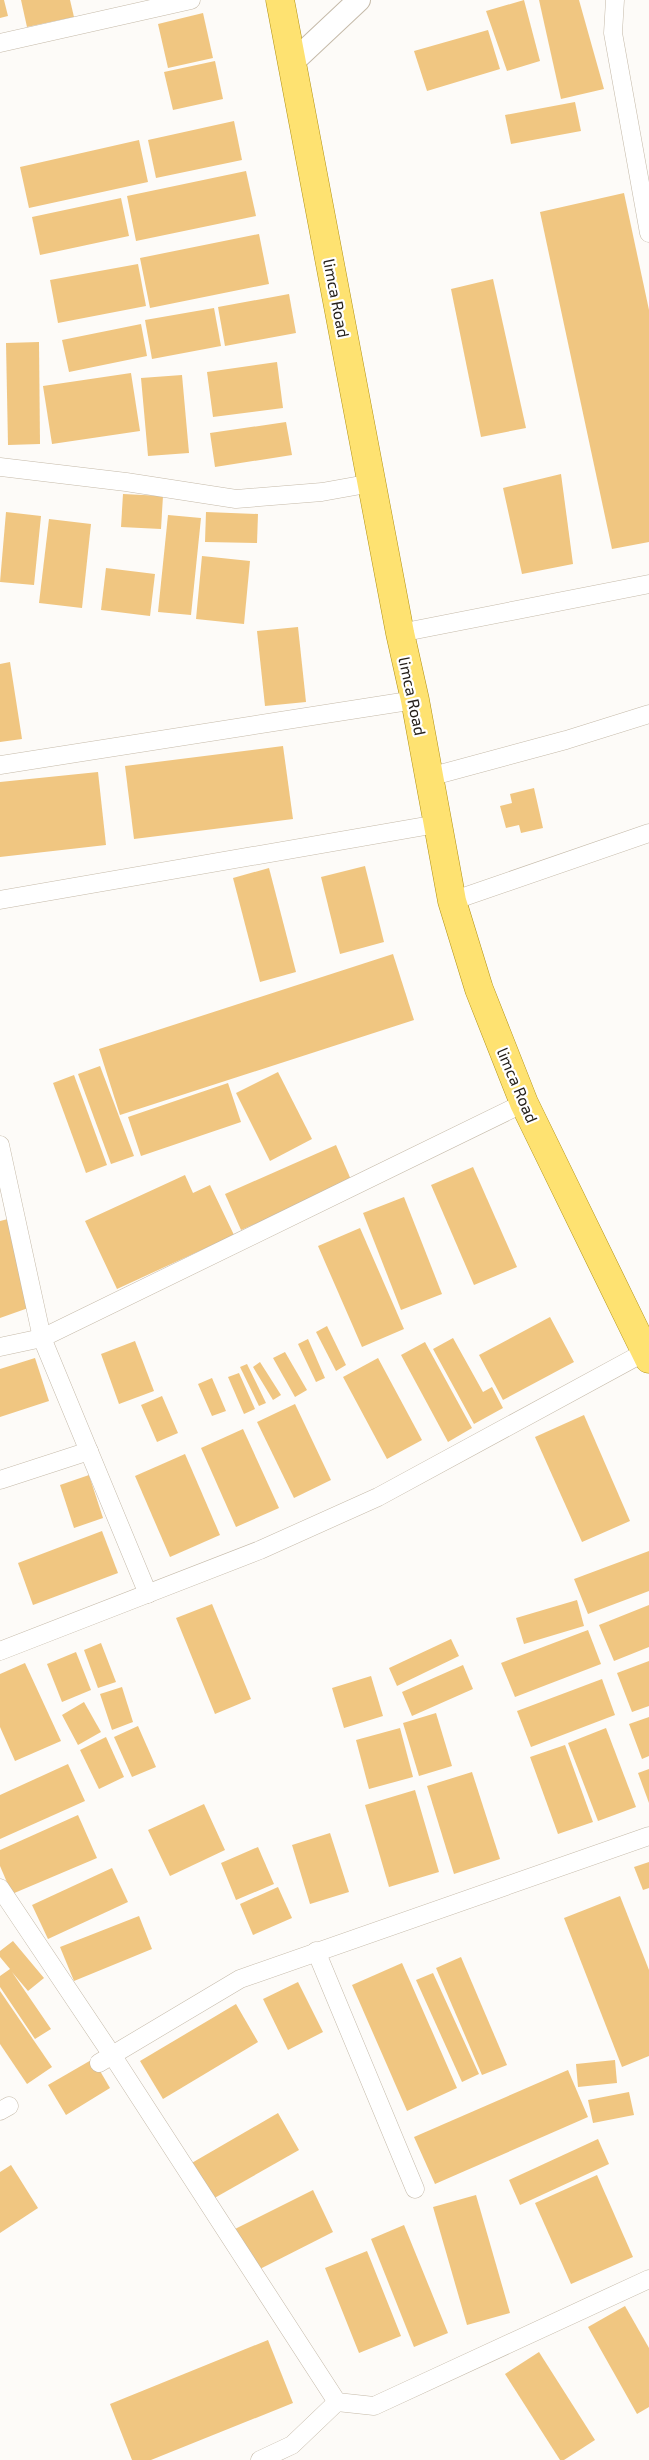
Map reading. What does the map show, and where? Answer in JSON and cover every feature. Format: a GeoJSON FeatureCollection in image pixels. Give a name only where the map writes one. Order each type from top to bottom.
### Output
{"type":"FeatureCollection","features":[{"type":"Feature","properties":{"kind":"main road","name":"limca Road"},"geometry":{"type":"LineString","coordinates":[[280,0],[452,901],[479,989],[524,1103],[647,1356]]}},
{"type":"Feature","properties":{"kind":"street"},"geometry":{"type":"LineString","coordinates":[[0,43],[190,0]]}},
{"type":"Feature","properties":{"kind":"street"},"geometry":{"type":"LineString","coordinates":[[293,62],[359,0]]}},
{"type":"Feature","properties":{"kind":"street"},"geometry":{"type":"LineString","coordinates":[[615,0],[613,33],[649,234]]}},
{"type":"Feature","properties":{"kind":"street"},"geometry":{"type":"LineString","coordinates":[[0,467],[126,482],[236,499],[322,492],[372,483]]}},
{"type":"Feature","properties":{"kind":"street"},"geometry":{"type":"LineString","coordinates":[[400,633],[649,584]]}},
{"type":"Feature","properties":{"kind":"street"},"geometry":{"type":"LineString","coordinates":[[0,765],[415,700]]}},
{"type":"Feature","properties":{"kind":"street"},"geometry":{"type":"LineString","coordinates":[[429,777],[566,740],[649,714]]}},
{"type":"Feature","properties":{"kind":"street"},"geometry":{"type":"LineString","coordinates":[[0,900],[437,824]]}},
{"type":"Feature","properties":{"kind":"street"},"geometry":{"type":"LineString","coordinates":[[452,901],[649,833]]}},
{"type":"Feature","properties":{"kind":"street"},"geometry":{"type":"LineString","coordinates":[[0,1346],[42,1338],[524,1103]]}},
{"type":"Feature","properties":{"kind":"street"},"geometry":{"type":"LineString","coordinates":[[0,1145],[42,1338],[148,1594]]}},
{"type":"Feature","properties":{"kind":"street"},"geometry":{"type":"LineString","coordinates":[[0,1651],[260,1550],[378,1497],[647,1356]]}},
{"type":"Feature","properties":{"kind":"street"},"geometry":{"type":"LineString","coordinates":[[0,1480],[89,1450]]}},
{"type":"Feature","properties":{"kind":"street"},"geometry":{"type":"LineString","coordinates":[[105,2060],[240,1978],[649,1836]]}},
{"type":"Feature","properties":{"kind":"street"},"geometry":{"type":"LineString","coordinates":[[0,1888],[105,2060],[337,2402],[374,2406],[649,2279]]}},
{"type":"Feature","properties":{"kind":"street"},"geometry":{"type":"LineString","coordinates":[[316,1951],[414,2189]]}},
{"type":"Feature","properties":{"kind":"street"},"geometry":{"type":"LineString","coordinates":[[260,2460],[292,2445],[337,2402]]}},
{"type":"Feature","properties":{"kind":"building"},"geometry":{"type":"Polygon","coordinates":[[[0,0],[4,0],[8,16],[0,18],[0,0]]]}},
{"type":"Feature","properties":{"kind":"building"},"geometry":{"type":"Polygon","coordinates":[[[21,0],[70,0],[74,17],[27,27],[21,0]]]}},
{"type":"Feature","properties":{"kind":"building"},"geometry":{"type":"Polygon","coordinates":[[[524,0],[540,61],[507,71],[486,11],[524,0]]]}},
{"type":"Feature","properties":{"kind":"building"},"geometry":{"type":"Polygon","coordinates":[[[539,0],[579,0],[604,89],[561,99],[539,0]]]}},
{"type":"Feature","properties":{"kind":"building"},"geometry":{"type":"Polygon","coordinates":[[[203,13],[213,58],[168,68],[158,24],[203,13]]]}},
{"type":"Feature","properties":{"kind":"building"},"geometry":{"type":"Polygon","coordinates":[[[488,30],[500,69],[427,91],[414,51],[488,30]]]}},
{"type":"Feature","properties":{"kind":"building"},"geometry":{"type":"Polygon","coordinates":[[[215,61],[223,99],[173,110],[164,72],[215,61]]]}},
{"type":"Feature","properties":{"kind":"building"},"geometry":{"type":"Polygon","coordinates":[[[575,102],[581,131],[511,144],[505,115],[575,102]]]}},
{"type":"Feature","properties":{"kind":"building"},"geometry":{"type":"Polygon","coordinates":[[[234,121],[242,160],[156,178],[148,140],[234,121]]]}},
{"type":"Feature","properties":{"kind":"building"},"geometry":{"type":"Polygon","coordinates":[[[139,140],[148,182],[29,208],[20,167],[139,140]]]}},
{"type":"Feature","properties":{"kind":"building"},"geometry":{"type":"Polygon","coordinates":[[[246,171],[256,216],[136,241],[127,196],[246,171]]]}},
{"type":"Feature","properties":{"kind":"building"},"geometry":{"type":"Polygon","coordinates":[[[624,193],[649,310],[649,542],[612,549],[540,212],[624,193]]]}},
{"type":"Feature","properties":{"kind":"building"},"geometry":{"type":"Polygon","coordinates":[[[121,198],[129,236],[40,255],[32,217],[121,198]]]}},
{"type":"Feature","properties":{"kind":"building"},"geometry":{"type":"Polygon","coordinates":[[[259,234],[269,284],[150,308],[140,258],[259,234]]]}},
{"type":"Feature","properties":{"kind":"building"},"geometry":{"type":"Polygon","coordinates":[[[138,264],[146,306],[58,323],[50,280],[138,264]]]}},
{"type":"Feature","properties":{"kind":"building"},"geometry":{"type":"Polygon","coordinates":[[[493,279],[526,428],[481,437],[451,289],[493,279]]]}},
{"type":"Feature","properties":{"kind":"building"},"geometry":{"type":"Polygon","coordinates":[[[289,294],[296,333],[225,346],[218,307],[289,294]]]}},
{"type":"Feature","properties":{"kind":"building"},"geometry":{"type":"Polygon","coordinates":[[[214,308],[221,346],[152,359],[145,320],[214,308]]]}},
{"type":"Feature","properties":{"kind":"building"},"geometry":{"type":"Polygon","coordinates":[[[141,324],[147,356],[69,372],[62,340],[141,324]]]}},
{"type":"Feature","properties":{"kind":"building"},"geometry":{"type":"Polygon","coordinates":[[[39,342],[40,444],[8,445],[6,343],[39,342]]]}},
{"type":"Feature","properties":{"kind":"building"},"geometry":{"type":"Polygon","coordinates":[[[277,362],[283,408],[213,417],[207,372],[277,362]]]}},
{"type":"Feature","properties":{"kind":"building"},"geometry":{"type":"Polygon","coordinates":[[[131,373],[140,431],[52,444],[43,386],[131,373]]]}},
{"type":"Feature","properties":{"kind":"building"},"geometry":{"type":"Polygon","coordinates":[[[182,375],[189,453],[148,456],[141,378],[182,375]]]}},
{"type":"Feature","properties":{"kind":"building"},"geometry":{"type":"Polygon","coordinates":[[[286,422],[292,455],[215,467],[210,433],[286,422]]]}},
{"type":"Feature","properties":{"kind":"building"},"geometry":{"type":"Polygon","coordinates":[[[561,474],[573,564],[522,574],[503,488],[561,474]]]}},
{"type":"Feature","properties":{"kind":"building"},"geometry":{"type":"Polygon","coordinates":[[[123,494],[163,496],[161,529],[121,527],[123,494]]]}},
{"type":"Feature","properties":{"kind":"building"},"geometry":{"type":"Polygon","coordinates":[[[6,512],[41,516],[34,585],[0,582],[6,512]]]}},
{"type":"Feature","properties":{"kind":"building"},"geometry":{"type":"Polygon","coordinates":[[[206,512],[258,514],[257,543],[205,542],[206,512]]]}},
{"type":"Feature","properties":{"kind":"building"},"geometry":{"type":"Polygon","coordinates":[[[168,515],[201,518],[191,615],[158,612],[168,515]]]}},
{"type":"Feature","properties":{"kind":"building"},"geometry":{"type":"Polygon","coordinates":[[[49,519],[91,524],[82,608],[39,603],[49,519]]]}},
{"type":"Feature","properties":{"kind":"building"},"geometry":{"type":"Polygon","coordinates":[[[202,556],[250,561],[244,624],[196,619],[202,556]]]}},
{"type":"Feature","properties":{"kind":"building"},"geometry":{"type":"Polygon","coordinates":[[[106,568],[155,574],[150,616],[101,610],[106,568]]]}},
{"type":"Feature","properties":{"kind":"building"},"geometry":{"type":"Polygon","coordinates":[[[298,627],[306,702],[265,706],[257,631],[298,627]]]}},
{"type":"Feature","properties":{"kind":"building"},"geometry":{"type":"Polygon","coordinates":[[[10,662],[22,739],[0,742],[0,664],[10,662]]]}},
{"type":"Feature","properties":{"kind":"building"},"geometry":{"type":"Polygon","coordinates":[[[283,746],[293,819],[134,839],[125,766],[283,746]]]}},
{"type":"Feature","properties":{"kind":"building"},"geometry":{"type":"Polygon","coordinates":[[[98,772],[106,845],[0,857],[0,782],[98,772]]]}},
{"type":"Feature","properties":{"kind":"building"},"geometry":{"type":"Polygon","coordinates":[[[534,788],[543,828],[521,833],[519,825],[506,828],[500,806],[512,803],[510,794],[534,788]]]}},
{"type":"Feature","properties":{"kind":"building"},"geometry":{"type":"Polygon","coordinates":[[[365,866],[384,942],[340,954],[321,877],[365,866]]]}},
{"type":"Feature","properties":{"kind":"building"},"geometry":{"type":"Polygon","coordinates":[[[269,868],[296,972],[260,982],[233,878],[269,868]]]}},
{"type":"Feature","properties":{"kind":"building"},"geometry":{"type":"Polygon","coordinates":[[[393,954],[414,1020],[120,1115],[99,1049],[393,954]]]}},
{"type":"Feature","properties":{"kind":"building"},"geometry":{"type":"Polygon","coordinates":[[[100,1066],[134,1156],[111,1164],[78,1074],[100,1066]]]}},
{"type":"Feature","properties":{"kind":"building"},"geometry":{"type":"Polygon","coordinates":[[[278,1072],[312,1139],[270,1161],[236,1093],[278,1072]]]}},
{"type":"Feature","properties":{"kind":"building"},"geometry":{"type":"Polygon","coordinates":[[[74,1075],[107,1165],[86,1173],[53,1083],[74,1075]]]}},
{"type":"Feature","properties":{"kind":"building"},"geometry":{"type":"Polygon","coordinates":[[[228,1083],[241,1122],[141,1156],[128,1117],[228,1083]]]}},
{"type":"Feature","properties":{"kind":"building"},"geometry":{"type":"Polygon","coordinates":[[[336,1145],[352,1182],[241,1230],[225,1194],[336,1145]]]}},
{"type":"Feature","properties":{"kind":"building"},"geometry":{"type":"Polygon","coordinates":[[[473,1167],[517,1267],[474,1285],[431,1185],[473,1167]]]}},
{"type":"Feature","properties":{"kind":"building"},"geometry":{"type":"Polygon","coordinates":[[[185,1175],[193,1193],[210,1185],[234,1235],[117,1289],[85,1221],[185,1175]]]}},
{"type":"Feature","properties":{"kind":"building"},"geometry":{"type":"Polygon","coordinates":[[[404,1197],[442,1294],[401,1310],[363,1213],[404,1197]]]}},
{"type":"Feature","properties":{"kind":"building"},"geometry":{"type":"Polygon","coordinates":[[[8,1219],[31,1307],[0,1318],[0,1221],[8,1219]]]}},
{"type":"Feature","properties":{"kind":"building"},"geometry":{"type":"Polygon","coordinates":[[[360,1228],[404,1329],[362,1347],[318,1246],[360,1228]]]}},
{"type":"Feature","properties":{"kind":"building"},"geometry":{"type":"Polygon","coordinates":[[[550,1317],[574,1362],[503,1400],[479,1355],[550,1317]]]}},
{"type":"Feature","properties":{"kind":"building"},"geometry":{"type":"Polygon","coordinates":[[[327,1326],[346,1365],[336,1371],[316,1332],[327,1326]]]}},
{"type":"Feature","properties":{"kind":"building"},"geometry":{"type":"Polygon","coordinates":[[[453,1338],[483,1392],[492,1387],[503,1408],[474,1424],[433,1349],[453,1338]]]}},
{"type":"Feature","properties":{"kind":"building"},"geometry":{"type":"Polygon","coordinates":[[[308,1339],[325,1378],[316,1382],[298,1344],[308,1339]]]}},
{"type":"Feature","properties":{"kind":"building"},"geometry":{"type":"Polygon","coordinates":[[[135,1341],[154,1391],[119,1404],[101,1354],[135,1341]]]}},
{"type":"Feature","properties":{"kind":"building"},"geometry":{"type":"Polygon","coordinates":[[[425,1342],[472,1428],[448,1442],[401,1355],[425,1342]]]}},
{"type":"Feature","properties":{"kind":"building"},"geometry":{"type":"Polygon","coordinates":[[[285,1352],[307,1390],[295,1397],[273,1358],[285,1352]]]}},
{"type":"Feature","properties":{"kind":"building"},"geometry":{"type":"Polygon","coordinates":[[[35,1358],[49,1401],[0,1417],[0,1369],[35,1358]]]}},
{"type":"Feature","properties":{"kind":"building"},"geometry":{"type":"Polygon","coordinates":[[[378,1358],[422,1440],[387,1459],[343,1377],[378,1358]]]}},
{"type":"Feature","properties":{"kind":"building"},"geometry":{"type":"Polygon","coordinates":[[[260,1362],[281,1395],[273,1400],[253,1367],[260,1362]]]}},
{"type":"Feature","properties":{"kind":"building"},"geometry":{"type":"Polygon","coordinates":[[[247,1364],[266,1403],[259,1406],[240,1367],[247,1364]]]}},
{"type":"Feature","properties":{"kind":"building"},"geometry":{"type":"Polygon","coordinates":[[[239,1373],[255,1409],[244,1414],[228,1377],[239,1373]]]}},
{"type":"Feature","properties":{"kind":"building"},"geometry":{"type":"Polygon","coordinates":[[[212,1378],[226,1411],[212,1416],[198,1384],[212,1378]]]}},
{"type":"Feature","properties":{"kind":"building"},"geometry":{"type":"Polygon","coordinates":[[[162,1396],[178,1433],[157,1442],[141,1405],[162,1396]]]}},
{"type":"Feature","properties":{"kind":"building"},"geometry":{"type":"Polygon","coordinates":[[[295,1404],[331,1480],[294,1498],[257,1422],[295,1404]]]}},
{"type":"Feature","properties":{"kind":"building"},"geometry":{"type":"Polygon","coordinates":[[[584,1415],[630,1521],[582,1542],[535,1437],[584,1415]]]}},
{"type":"Feature","properties":{"kind":"building"},"geometry":{"type":"Polygon","coordinates":[[[243,1429],[279,1508],[236,1527],[201,1448],[243,1429]]]}},
{"type":"Feature","properties":{"kind":"building"},"geometry":{"type":"Polygon","coordinates":[[[185,1454],[220,1535],[170,1557],[135,1476],[185,1454]]]}},
{"type":"Feature","properties":{"kind":"building"},"geometry":{"type":"Polygon","coordinates":[[[89,1475],[103,1518],[74,1528],[60,1485],[89,1475]]]}},
{"type":"Feature","properties":{"kind":"building"},"geometry":{"type":"Polygon","coordinates":[[[102,1531],[118,1573],[33,1605],[18,1563],[102,1531]]]}},
{"type":"Feature","properties":{"kind":"building"},"geometry":{"type":"Polygon","coordinates":[[[649,1551],[649,1591],[588,1614],[574,1579],[649,1551]]]}},
{"type":"Feature","properties":{"kind":"building"},"geometry":{"type":"Polygon","coordinates":[[[577,1600],[584,1626],[524,1644],[516,1618],[577,1600]]]}},
{"type":"Feature","properties":{"kind":"building"},"geometry":{"type":"Polygon","coordinates":[[[212,1604],[251,1699],[215,1714],[176,1618],[212,1604]]]}},
{"type":"Feature","properties":{"kind":"building"},"geometry":{"type":"Polygon","coordinates":[[[649,1605],[649,1647],[614,1661],[599,1625],[649,1605]]]}},
{"type":"Feature","properties":{"kind":"building"},"geometry":{"type":"Polygon","coordinates":[[[588,1630],[601,1664],[515,1697],[501,1663],[588,1630]]]}},
{"type":"Feature","properties":{"kind":"building"},"geometry":{"type":"Polygon","coordinates":[[[451,1639],[459,1656],[397,1686],[389,1668],[451,1639]]]}},
{"type":"Feature","properties":{"kind":"building"},"geometry":{"type":"Polygon","coordinates":[[[101,1643],[116,1682],[98,1688],[84,1650],[101,1643]]]}},
{"type":"Feature","properties":{"kind":"building"},"geometry":{"type":"Polygon","coordinates":[[[76,1652],[91,1690],[62,1702],[47,1664],[76,1652]]]}},
{"type":"Feature","properties":{"kind":"building"},"geometry":{"type":"Polygon","coordinates":[[[649,1661],[649,1706],[632,1712],[617,1673],[649,1661]]]}},
{"type":"Feature","properties":{"kind":"building"},"geometry":{"type":"Polygon","coordinates":[[[25,1663],[61,1741],[15,1761],[0,1727],[0,1674],[25,1663]]]}},
{"type":"Feature","properties":{"kind":"building"},"geometry":{"type":"Polygon","coordinates":[[[463,1665],[473,1689],[412,1716],[402,1692],[463,1665]]]}},
{"type":"Feature","properties":{"kind":"building"},"geometry":{"type":"Polygon","coordinates":[[[371,1676],[383,1716],[344,1728],[332,1688],[371,1676]]]}},
{"type":"Feature","properties":{"kind":"building"},"geometry":{"type":"Polygon","coordinates":[[[602,1679],[615,1715],[531,1747],[517,1711],[602,1679]]]}},
{"type":"Feature","properties":{"kind":"building"},"geometry":{"type":"Polygon","coordinates":[[[122,1687],[133,1722],[112,1730],[100,1694],[122,1687]]]}},
{"type":"Feature","properties":{"kind":"building"},"geometry":{"type":"Polygon","coordinates":[[[84,1702],[101,1732],[78,1745],[62,1715],[84,1702]]]}},
{"type":"Feature","properties":{"kind":"building"},"geometry":{"type":"Polygon","coordinates":[[[436,1713],[452,1766],[419,1776],[403,1723],[436,1713]]]}},
{"type":"Feature","properties":{"kind":"building"},"geometry":{"type":"Polygon","coordinates":[[[649,1717],[649,1756],[642,1759],[629,1724],[649,1717]]]}},
{"type":"Feature","properties":{"kind":"building"},"geometry":{"type":"Polygon","coordinates":[[[138,1726],[156,1767],[132,1777],[114,1737],[138,1726]]]}},
{"type":"Feature","properties":{"kind":"building"},"geometry":{"type":"Polygon","coordinates":[[[400,1728],[413,1777],[369,1789],[356,1740],[400,1728]]]}},
{"type":"Feature","properties":{"kind":"building"},"geometry":{"type":"Polygon","coordinates":[[[606,1728],[636,1807],[598,1821],[568,1743],[606,1728]]]}},
{"type":"Feature","properties":{"kind":"building"},"geometry":{"type":"Polygon","coordinates":[[[106,1737],[124,1777],[99,1789],[80,1750],[106,1737]]]}},
{"type":"Feature","properties":{"kind":"building"},"geometry":{"type":"Polygon","coordinates":[[[565,1745],[593,1822],[558,1834],[530,1757],[565,1745]]]}},
{"type":"Feature","properties":{"kind":"building"},"geometry":{"type":"Polygon","coordinates":[[[68,1764],[85,1801],[0,1839],[0,1795],[68,1764]]]}},
{"type":"Feature","properties":{"kind":"building"},"geometry":{"type":"Polygon","coordinates":[[[649,1769],[649,1803],[638,1773],[649,1769]]]}},
{"type":"Feature","properties":{"kind":"building"},"geometry":{"type":"Polygon","coordinates":[[[472,1772],[500,1859],[454,1874],[427,1786],[472,1772]]]}},
{"type":"Feature","properties":{"kind":"building"},"geometry":{"type":"Polygon","coordinates":[[[415,1790],[439,1872],[389,1887],[365,1805],[415,1790]]]}},
{"type":"Feature","properties":{"kind":"building"},"geometry":{"type":"Polygon","coordinates":[[[204,1804],[225,1850],[170,1876],[148,1830],[204,1804]]]}},
{"type":"Feature","properties":{"kind":"building"},"geometry":{"type":"Polygon","coordinates":[[[78,1815],[97,1858],[12,1894],[0,1866],[0,1850],[78,1815]]]}},
{"type":"Feature","properties":{"kind":"building"},"geometry":{"type":"Polygon","coordinates":[[[330,1833],[349,1892],[310,1904],[292,1845],[330,1833]]]}},
{"type":"Feature","properties":{"kind":"building"},"geometry":{"type":"Polygon","coordinates":[[[258,1847],[274,1884],[236,1900],[221,1863],[258,1847]]]}},
{"type":"Feature","properties":{"kind":"building"},"geometry":{"type":"Polygon","coordinates":[[[649,1862],[649,1888],[643,1890],[634,1867],[649,1862]]]}},
{"type":"Feature","properties":{"kind":"building"},"geometry":{"type":"Polygon","coordinates":[[[112,1868],[128,1902],[48,1939],[32,1905],[112,1868]]]}},
{"type":"Feature","properties":{"kind":"building"},"geometry":{"type":"Polygon","coordinates":[[[278,1887],[292,1918],[253,1935],[240,1904],[278,1887]]]}},
{"type":"Feature","properties":{"kind":"building"},"geometry":{"type":"Polygon","coordinates":[[[620,1896],[649,1970],[649,2056],[622,2067],[564,1918],[620,1896]]]}},
{"type":"Feature","properties":{"kind":"building"},"geometry":{"type":"Polygon","coordinates":[[[139,1916],[152,1949],[74,1981],[60,1947],[139,1916]]]}},
{"type":"Feature","properties":{"kind":"building"},"geometry":{"type":"Polygon","coordinates":[[[13,1941],[44,1978],[28,1991],[12,1972],[51,2029],[35,2039],[0,1987],[0,1976],[10,1969],[0,1957],[0,1951],[13,1941]]]}},
{"type":"Feature","properties":{"kind":"building"},"geometry":{"type":"Polygon","coordinates":[[[461,1957],[507,2065],[482,2075],[436,1968],[461,1957]]]}},
{"type":"Feature","properties":{"kind":"building"},"geometry":{"type":"Polygon","coordinates":[[[402,1963],[457,2088],[407,2111],[352,1985],[402,1963]]]}},
{"type":"Feature","properties":{"kind":"building"},"geometry":{"type":"Polygon","coordinates":[[[433,1973],[479,2074],[462,2082],[416,1980],[433,1973]]]}},
{"type":"Feature","properties":{"kind":"building"},"geometry":{"type":"Polygon","coordinates":[[[298,1982],[323,2032],[288,2050],[263,1999],[298,1982]]]}},
{"type":"Feature","properties":{"kind":"building"},"geometry":{"type":"Polygon","coordinates":[[[0,1991],[52,2067],[27,2084],[0,2044],[0,1991]]]}},
{"type":"Feature","properties":{"kind":"building"},"geometry":{"type":"Polygon","coordinates":[[[236,2004],[258,2042],[163,2099],[140,2061],[236,2004]]]}},
{"type":"Feature","properties":{"kind":"building"},"geometry":{"type":"Polygon","coordinates":[[[93,2059],[110,2088],[66,2115],[48,2085],[93,2059]]]}},
{"type":"Feature","properties":{"kind":"building"},"geometry":{"type":"Polygon","coordinates":[[[615,2060],[617,2083],[578,2087],[576,2064],[615,2060]]]}},
{"type":"Feature","properties":{"kind":"building"},"geometry":{"type":"Polygon","coordinates":[[[568,2070],[588,2117],[435,2184],[414,2137],[568,2070]]]}},
{"type":"Feature","properties":{"kind":"building"},"geometry":{"type":"Polygon","coordinates":[[[629,2092],[634,2115],[593,2123],[588,2100],[629,2092]]]}},
{"type":"Feature","properties":{"kind":"building"},"geometry":{"type":"Polygon","coordinates":[[[278,2113],[299,2150],[211,2200],[190,2164],[278,2113]]]}},
{"type":"Feature","properties":{"kind":"building"},"geometry":{"type":"Polygon","coordinates":[[[598,2139],[609,2164],[520,2205],[509,2180],[598,2139]]]}},
{"type":"Feature","properties":{"kind":"building"},"geometry":{"type":"Polygon","coordinates":[[[11,2165],[38,2208],[0,2233],[0,2172],[11,2165]]]}},
{"type":"Feature","properties":{"kind":"building"},"geometry":{"type":"Polygon","coordinates":[[[597,2175],[633,2257],[571,2284],[535,2203],[597,2175]]]}},
{"type":"Feature","properties":{"kind":"building"},"geometry":{"type":"Polygon","coordinates":[[[313,2190],[333,2232],[256,2271],[235,2229],[313,2190]]]}},
{"type":"Feature","properties":{"kind":"building"},"geometry":{"type":"Polygon","coordinates":[[[476,2195],[510,2313],[467,2325],[433,2207],[476,2195]]]}},
{"type":"Feature","properties":{"kind":"building"},"geometry":{"type":"Polygon","coordinates":[[[404,2225],[448,2333],[414,2347],[371,2239],[404,2225]]]}},
{"type":"Feature","properties":{"kind":"building"},"geometry":{"type":"Polygon","coordinates":[[[367,2251],[401,2336],[359,2353],[325,2268],[367,2251]]]}},
{"type":"Feature","properties":{"kind":"building"},"geometry":{"type":"Polygon","coordinates":[[[625,2306],[649,2348],[649,2407],[637,2414],[588,2327],[625,2306]]]}},
{"type":"Feature","properties":{"kind":"building"},"geometry":{"type":"Polygon","coordinates":[[[268,2340],[293,2403],[151,2460],[132,2460],[110,2404],[268,2340]]]}},
{"type":"Feature","properties":{"kind":"building"},"geometry":{"type":"Polygon","coordinates":[[[539,2352],[595,2440],[564,2460],[560,2460],[505,2374],[539,2352]]]}}]}
